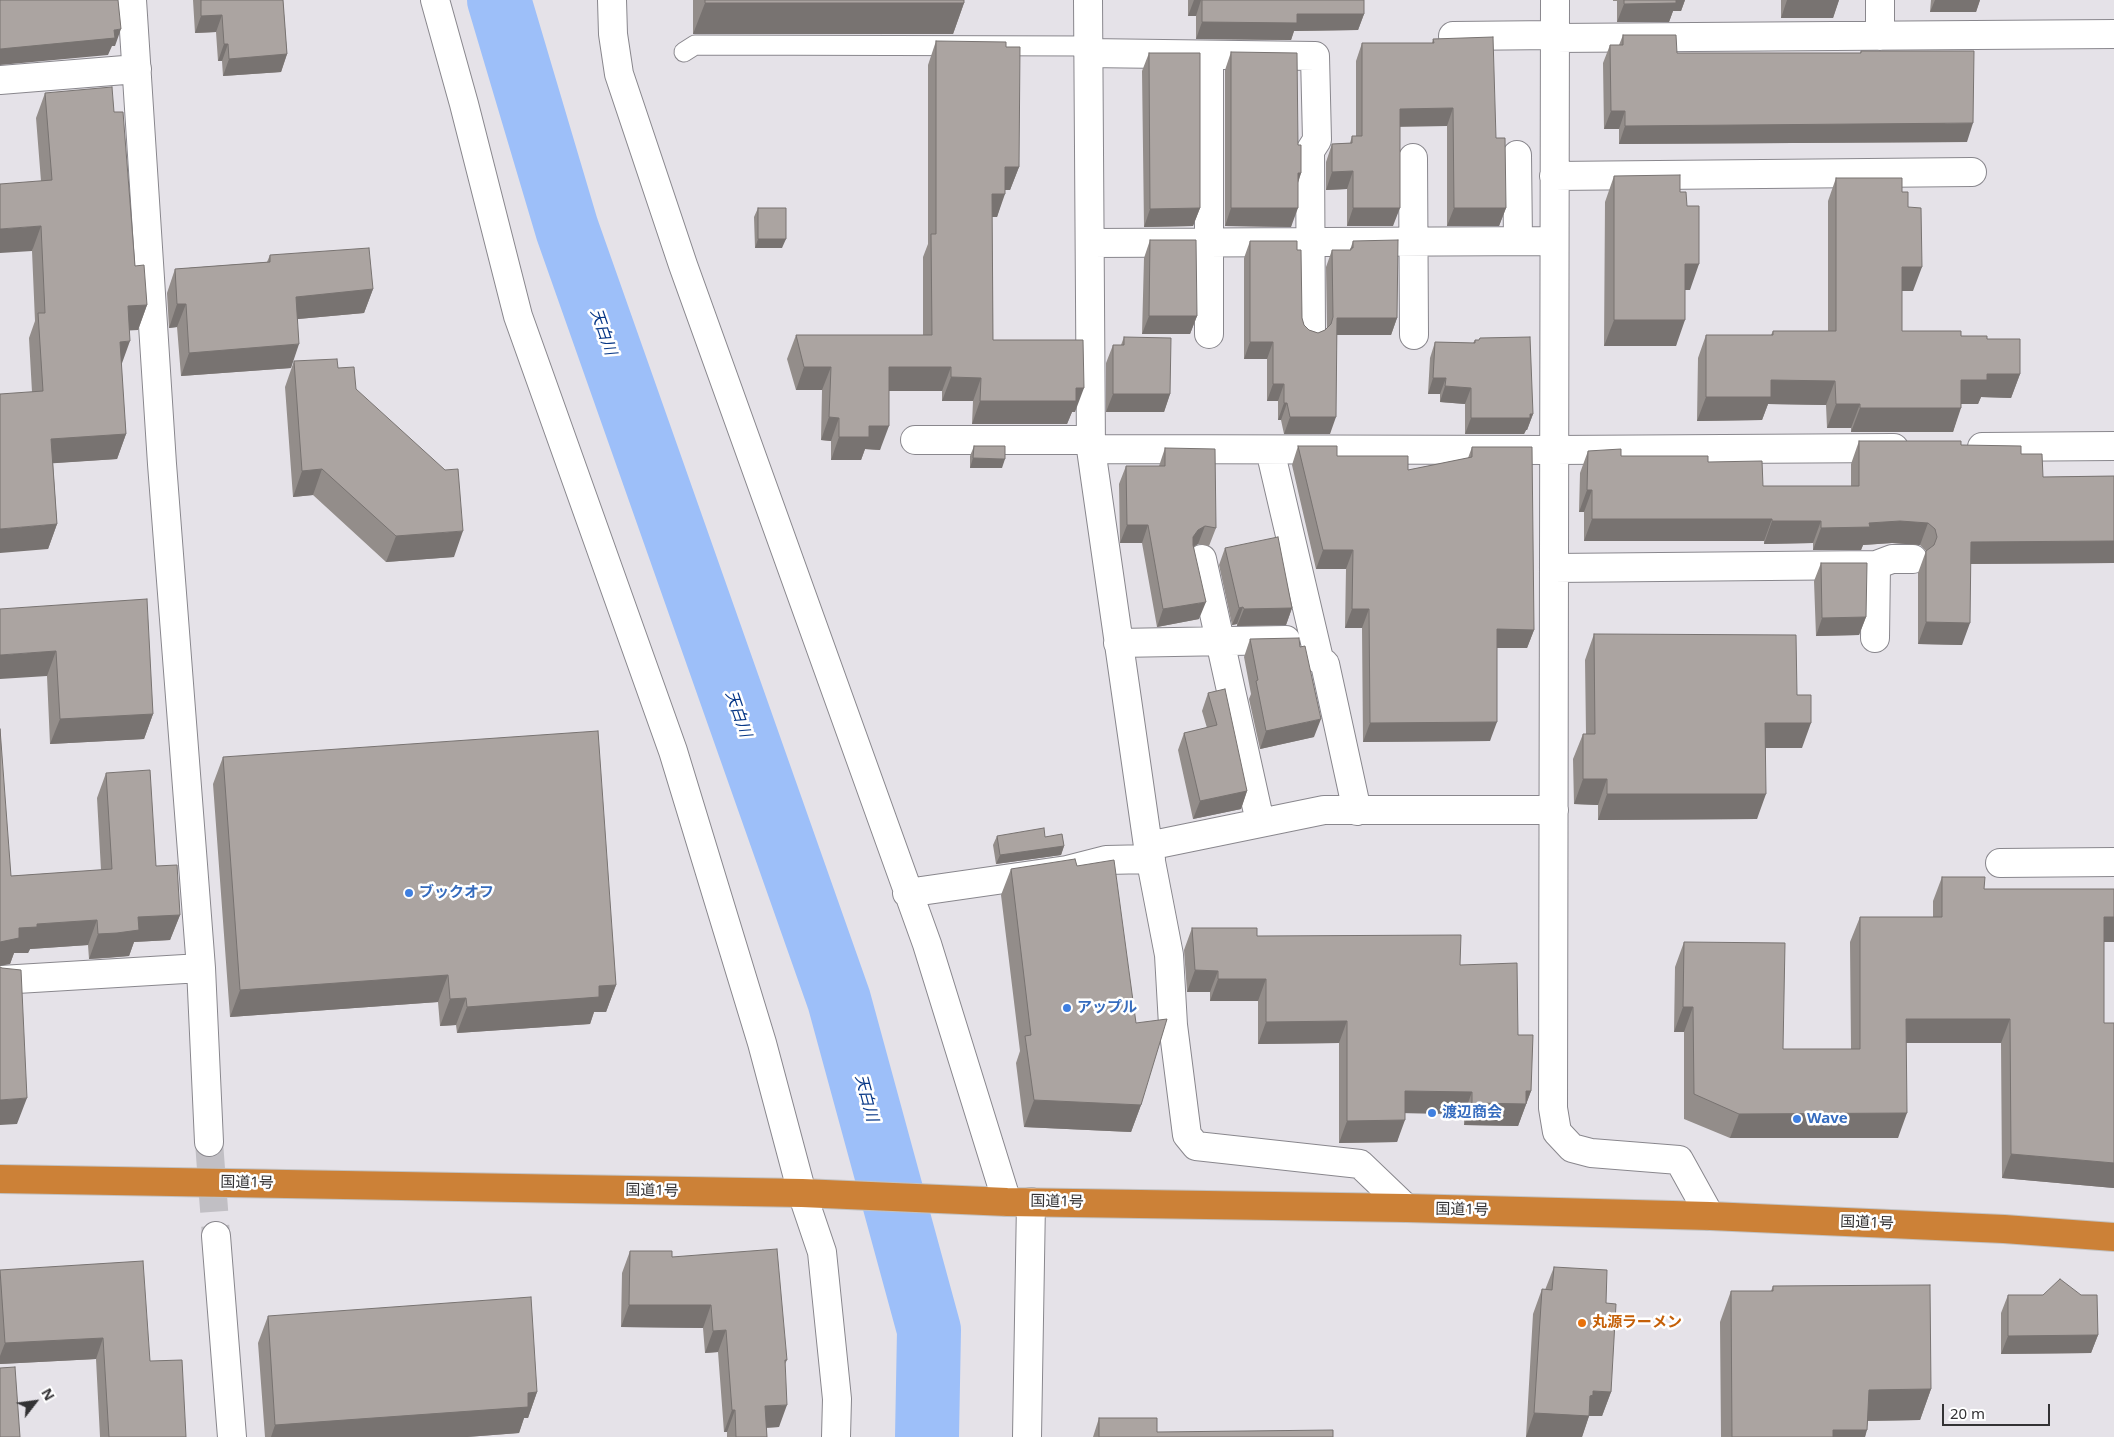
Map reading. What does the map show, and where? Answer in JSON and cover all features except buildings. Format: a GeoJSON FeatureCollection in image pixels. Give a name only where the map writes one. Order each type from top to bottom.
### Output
{"type":"FeatureCollection","features":[{"type":"Feature","properties":{"kind":"highway","name":"国道1号"},"geometry":{"type":"LineString","coordinates":[[0,1179],[802,1193],[1019,1202],[1406,1208],[1710,1216],[2004,1228],[2114,1237]]}},
{"type":"Feature","properties":{"kind":"street"},"geometry":{"type":"LineString","coordinates":[[132,0],[162,464],[201,968],[209,1142]]}},
{"type":"Feature","properties":{"kind":"street"},"geometry":{"type":"LineString","coordinates":[[435,0],[464,104],[518,316],[673,751],[762,1043],[802,1193],[822,1252],[837,1399],[836,1437]]}},
{"type":"Feature","properties":{"kind":"street"},"geometry":{"type":"LineString","coordinates":[[600,0],[612,34]]}},
{"type":"Feature","properties":{"kind":"street"},"geometry":{"type":"LineString","coordinates":[[612,0],[612,34],[618,74],[683,265],[1019,1202],[1027,1437]]}},
{"type":"Feature","properties":{"kind":"street"},"geometry":{"type":"LineString","coordinates":[[1088,0],[1091,445],[1149,852],[1169,955],[1173,1025],[1187,1135],[1196,1146],[1360,1164],[1406,1208]]}},
{"type":"Feature","properties":{"kind":"street"},"geometry":{"type":"LineString","coordinates":[[1555,0],[1553,1108],[1557,1132],[1572,1148],[1591,1153],[1680,1160],[1710,1216]]}},
{"type":"Feature","properties":{"kind":"street"},"geometry":{"type":"LineString","coordinates":[[1880,0],[1880,36]]}},
{"type":"Feature","properties":{"kind":"street"},"geometry":{"type":"LineString","coordinates":[[1453,36],[2114,34]]}},
{"type":"Feature","properties":{"kind":"street"},"geometry":{"type":"LineString","coordinates":[[1088,50],[1315,56],[1317,140],[1310,151],[1311,334]]}},
{"type":"Feature","properties":{"kind":"street"},"geometry":{"type":"LineString","coordinates":[[1208,54],[1209,334]]}},
{"type":"Feature","properties":{"kind":"street"},"geometry":{"type":"LineString","coordinates":[[0,80],[137,69]]}},
{"type":"Feature","properties":{"kind":"street"},"geometry":{"type":"LineString","coordinates":[[1517,154],[1518,241]]}},
{"type":"Feature","properties":{"kind":"street"},"geometry":{"type":"LineString","coordinates":[[1414,158],[1414,335]]}},
{"type":"Feature","properties":{"kind":"street"},"geometry":{"type":"LineString","coordinates":[[1554,176],[1972,172]]}},
{"type":"Feature","properties":{"kind":"street"},"geometry":{"type":"LineString","coordinates":[[1090,243],[1554,241]]}},
{"type":"Feature","properties":{"kind":"street"},"geometry":{"type":"LineString","coordinates":[[915,440],[1270,450],[1914,447]]}},
{"type":"Feature","properties":{"kind":"street"},"geometry":{"type":"LineString","coordinates":[[1954,447],[2114,446]]}},
{"type":"Feature","properties":{"kind":"street"},"geometry":{"type":"LineString","coordinates":[[1270,450],[1319,659],[1325,664],[1357,811]]}},
{"type":"Feature","properties":{"kind":"street"},"geometry":{"type":"LineString","coordinates":[[1202,559],[1260,822]]}},
{"type":"Feature","properties":{"kind":"street"},"geometry":{"type":"LineString","coordinates":[[1554,568],[1876,565],[1892,559],[1913,559]]}},
{"type":"Feature","properties":{"kind":"street"},"geometry":{"type":"LineString","coordinates":[[1875,638],[1876,565]]}},
{"type":"Feature","properties":{"kind":"street"},"geometry":{"type":"LineString","coordinates":[[1118,643],[1315,640]]}},
{"type":"Feature","properties":{"kind":"street"},"geometry":{"type":"LineString","coordinates":[[907,893],[1067,870],[1149,852],[1260,822],[1324,810],[1554,810]]}},
{"type":"Feature","properties":{"kind":"street"},"geometry":{"type":"LineString","coordinates":[[2000,863],[2114,862]]}},
{"type":"Feature","properties":{"kind":"street"},"geometry":{"type":"LineString","coordinates":[[0,980],[201,968]]}},
{"type":"Feature","properties":{"kind":"street"},"geometry":{"type":"LineString","coordinates":[[216,1236],[232,1437]]}},
{"type":"Feature","properties":{"kind":"lane"},"geometry":{"type":"LineString","coordinates":[[684,52],[695,45],[1088,50]]}},
{"type":"Feature","properties":{"kind":"waterway","name":"天白川"},"geometry":{"type":"LineString","coordinates":[[499,0],[567,229],[839,1000],[929,1330],[927,1437]]}},
{"type":"Feature","properties":{"kind":"tunnel"},"geometry":{"type":"LineString","coordinates":[[209,1142],[216,1236]]}},
{"type":"Feature","properties":{"kind":"place","name":"ブックオフ"},"geometry":{"type":"Point","coordinates":[409,893]}},
{"type":"Feature","properties":{"kind":"place","name":"アップル"},"geometry":{"type":"Point","coordinates":[1067,1008]}},
{"type":"Feature","properties":{"kind":"place","name":"渡辺商会"},"geometry":{"type":"Point","coordinates":[1432,1113]}},
{"type":"Feature","properties":{"kind":"place","name":"Wave"},"geometry":{"type":"Point","coordinates":[1797,1119]}},
{"type":"Feature","properties":{"kind":"place","name":"丸源ラーメン"},"geometry":{"type":"Point","coordinates":[1582,1323]}}]}
